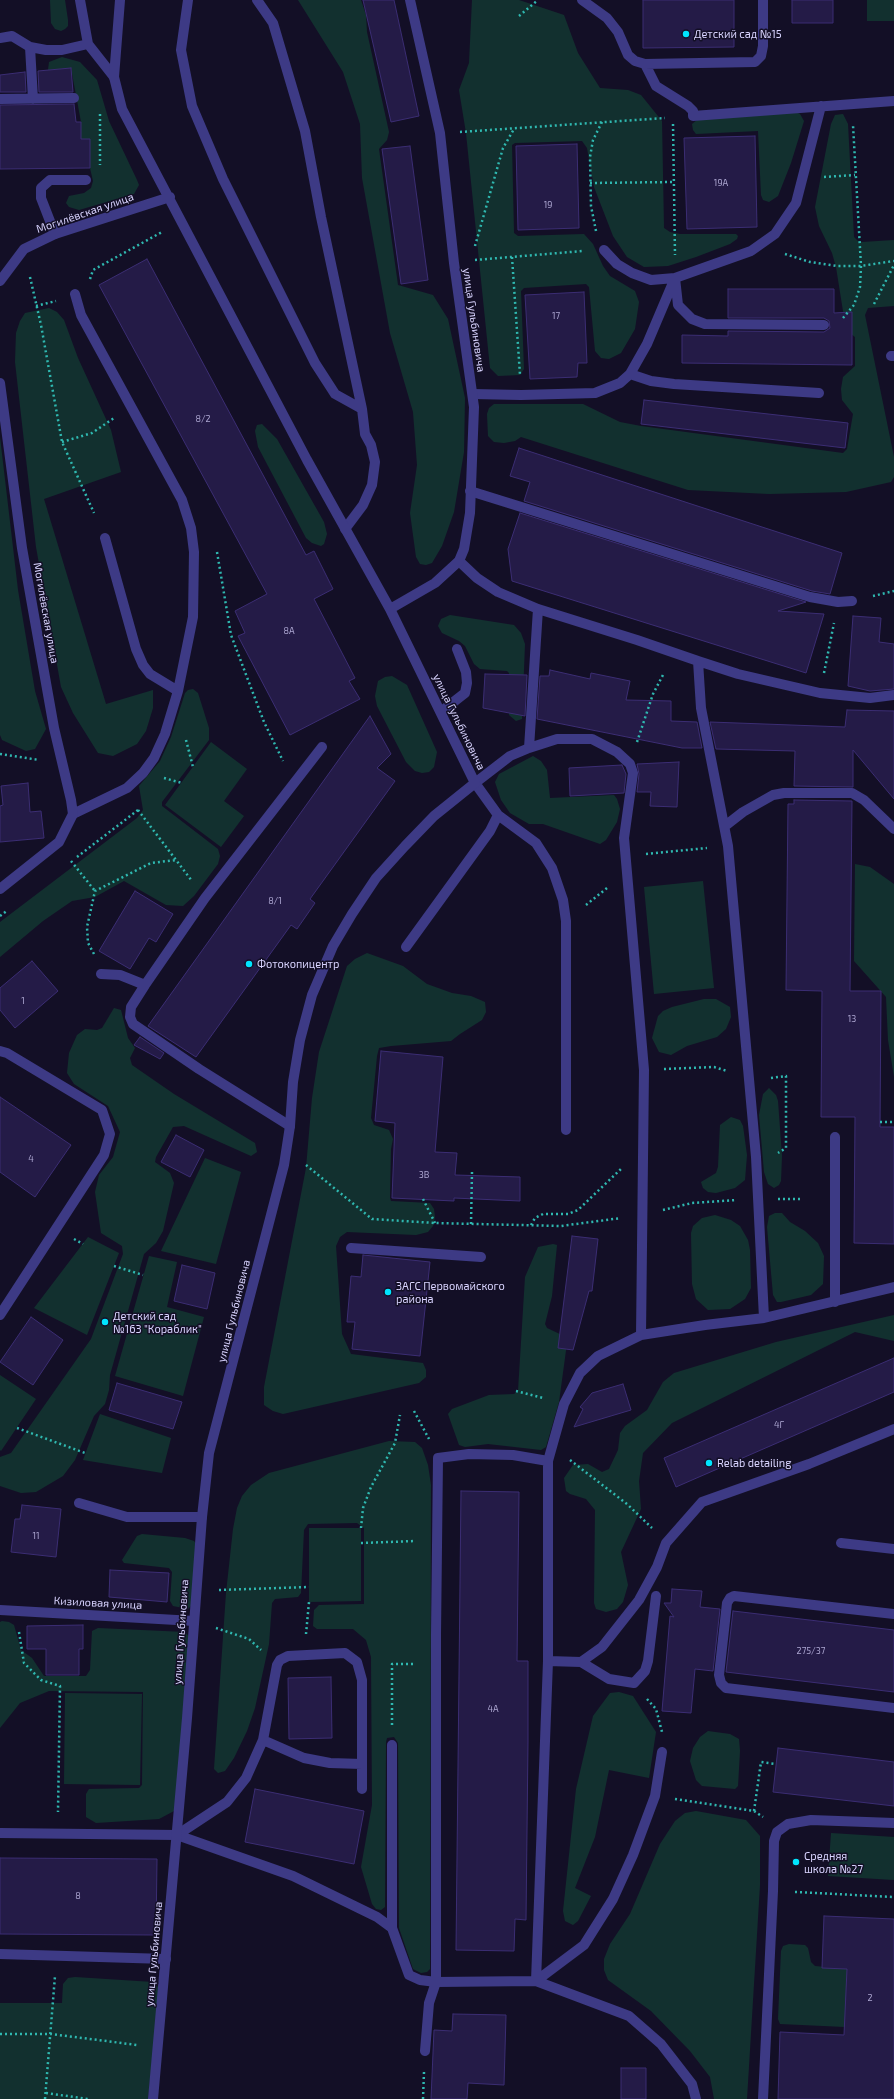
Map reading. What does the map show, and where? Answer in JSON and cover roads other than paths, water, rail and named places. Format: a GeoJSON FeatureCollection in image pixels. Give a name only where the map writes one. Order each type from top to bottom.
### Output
{"type":"FeatureCollection","features":[{"type":"Feature","properties":{"kind":"street"},"geometry":{"type":"LineString","coordinates":[[80,0],[88,44],[114,77]]}},
{"type":"Feature","properties":{"kind":"street"},"geometry":{"type":"LineString","coordinates":[[114,77],[120,0]]}},
{"type":"Feature","properties":{"kind":"street"},"geometry":{"type":"LineString","coordinates":[[188,0],[181,50],[192,106],[224,179],[315,364],[335,394],[362,409]]}},
{"type":"Feature","properties":{"kind":"street"},"geometry":{"type":"LineString","coordinates":[[257,0],[273,23],[305,131],[321,217],[362,409],[365,434],[371,445],[375,462],[373,478],[363,506],[345,529]]}},
{"type":"Feature","properties":{"kind":"street","name":"улица Гульбиновича"},"geometry":{"type":"LineString","coordinates":[[390,609],[435,583],[459,560],[464,549],[468,527],[470,491],[473,394],[454,263],[440,133],[410,0]]}},
{"type":"Feature","properties":{"kind":"street"},"geometry":{"type":"LineString","coordinates":[[582,0],[611,23],[618,32],[628,55],[635,61],[645,64],[755,62],[761,56],[763,46],[763,0]]}},
{"type":"Feature","properties":{"kind":"street"},"geometry":{"type":"LineString","coordinates":[[0,38],[12,36],[30,47],[46,50],[88,44]]}},
{"type":"Feature","properties":{"kind":"street"},"geometry":{"type":"LineString","coordinates":[[30,47],[33,99]]}},
{"type":"Feature","properties":{"kind":"street"},"geometry":{"type":"LineString","coordinates":[[645,64],[656,86],[688,106],[693,111],[693,116],[894,101]]}},
{"type":"Feature","properties":{"kind":"street","name":"улица Гульбиновича"},"geometry":{"type":"LineString","coordinates":[[114,77],[122,110],[170,197],[345,529],[390,609],[442,711],[475,783],[434,816],[376,878],[333,946],[312,995],[300,1040],[293,1082],[290,1126],[284,1165],[210,1453],[202,1517],[177,1835],[153,2099]]}},
{"type":"Feature","properties":{"kind":"street"},"geometry":{"type":"LineString","coordinates":[[0,100],[74,98]]}},
{"type":"Feature","properties":{"kind":"street"},"geometry":{"type":"LineString","coordinates":[[604,250],[617,264],[632,273],[651,280],[675,278],[751,251],[775,234],[796,203],[821,106]]}},
{"type":"Feature","properties":{"kind":"street"},"geometry":{"type":"LineString","coordinates":[[55,234],[41,198],[41,188],[50,180],[86,180]]}},
{"type":"Feature","properties":{"kind":"street","name":"Могилёвская улица"},"geometry":{"type":"LineString","coordinates":[[0,281],[24,249],[55,234],[170,197]]}},
{"type":"Feature","properties":{"kind":"street"},"geometry":{"type":"LineString","coordinates":[[675,278],[678,305],[692,319],[705,324],[824,325]]}},
{"type":"Feature","properties":{"kind":"street"},"geometry":{"type":"LineString","coordinates":[[473,394],[521,395],[599,392],[620,383],[630,374],[647,344],[675,278]]}},
{"type":"Feature","properties":{"kind":"street"},"geometry":{"type":"LineString","coordinates":[[0,889],[59,842],[73,814],[127,788],[143,773],[154,758],[165,734],[178,691],[193,617],[194,552],[191,528],[182,500],[81,314],[75,294]]}},
{"type":"Feature","properties":{"kind":"street"},"geometry":{"type":"LineString","coordinates":[[630,374],[651,381],[674,384],[819,393]]}},
{"type":"Feature","properties":{"kind":"street","name":"Могилёвская улица"},"geometry":{"type":"LineString","coordinates":[[0,383],[22,548],[54,728],[73,814]]}},
{"type":"Feature","properties":{"kind":"street"},"geometry":{"type":"LineString","coordinates":[[470,491],[810,597],[838,602],[852,601]]}},
{"type":"Feature","properties":{"kind":"street"},"geometry":{"type":"LineString","coordinates":[[105,538],[136,649],[143,665],[150,674],[178,691]]}},
{"type":"Feature","properties":{"kind":"street"},"geometry":{"type":"LineString","coordinates":[[459,560],[477,578],[498,592],[538,610],[637,640],[698,662],[738,674],[820,693],[870,698],[894,695]]}},
{"type":"Feature","properties":{"kind":"street"},"geometry":{"type":"LineString","coordinates":[[529,748],[538,610]]}},
{"type":"Feature","properties":{"kind":"street"},"geometry":{"type":"LineString","coordinates":[[442,711],[465,693],[468,683],[466,672],[457,649]]}},
{"type":"Feature","properties":{"kind":"street"},"geometry":{"type":"LineString","coordinates":[[698,662],[701,708],[728,846],[758,1199],[764,1318]]}},
{"type":"Feature","properties":{"kind":"street"},"geometry":{"type":"LineString","coordinates":[[566,1130],[566,921],[563,900],[552,868],[536,843],[498,815],[475,783],[510,756],[529,748],[557,739],[592,739],[617,752],[630,764],[633,774],[624,838],[644,1070],[641,1335]]}},
{"type":"Feature","properties":{"kind":"street"},"geometry":{"type":"LineString","coordinates":[[290,1126],[199,1069],[133,1024],[130,1017],[131,1007],[205,898],[322,746]]}},
{"type":"Feature","properties":{"kind":"street"},"geometry":{"type":"LineString","coordinates":[[725,826],[743,812],[773,795],[784,793],[852,793],[864,800],[894,828]]}},
{"type":"Feature","properties":{"kind":"street"},"geometry":{"type":"LineString","coordinates":[[406,947],[484,837],[490,831],[498,815]]}},
{"type":"Feature","properties":{"kind":"street"},"geometry":{"type":"LineString","coordinates":[[105,974],[130,977],[145,985]]}},
{"type":"Feature","properties":{"kind":"street"},"geometry":{"type":"LineString","coordinates":[[0,1051],[7,1052],[102,1110],[110,1134],[104,1155],[0,1315]]}},
{"type":"Feature","properties":{"kind":"street"},"geometry":{"type":"LineString","coordinates":[[835,1137],[835,1302]]}},
{"type":"Feature","properties":{"kind":"street"},"geometry":{"type":"LineString","coordinates":[[351,1248],[481,1257]]}},
{"type":"Feature","properties":{"kind":"street"},"geometry":{"type":"LineString","coordinates":[[536,1982],[548,1661],[548,1461],[564,1404],[580,1372],[598,1356],[641,1335],[764,1318],[835,1302],[894,1286]]}},
{"type":"Feature","properties":{"kind":"street"},"geometry":{"type":"LineString","coordinates":[[581,1662],[602,1647],[640,1600],[657,1567],[666,1543],[702,1502],[809,1464],[894,1429]]}},
{"type":"Feature","properties":{"kind":"street"},"geometry":{"type":"LineString","coordinates":[[425,2051],[429,2004],[436,1982],[436,1634],[438,1458],[476,1454],[513,1455],[548,1461]]}},
{"type":"Feature","properties":{"kind":"street"},"geometry":{"type":"LineString","coordinates":[[80,1503],[127,1517],[202,1517]]}},
{"type":"Feature","properties":{"kind":"street"},"geometry":{"type":"LineString","coordinates":[[842,1543],[894,1549]]}},
{"type":"Feature","properties":{"kind":"street"},"geometry":{"type":"LineString","coordinates":[[548,1661],[581,1662],[609,1679],[634,1683],[645,1671],[648,1661],[656,1596]]}},
{"type":"Feature","properties":{"kind":"street"},"geometry":{"type":"LineString","coordinates":[[894,1614],[734,1596],[730,1598],[727,1603],[719,1675],[721,1684],[726,1688],[894,1708]]}},
{"type":"Feature","properties":{"kind":"street","name":"Кизиловая улица"},"geometry":{"type":"LineString","coordinates":[[0,1610],[194,1621]]}},
{"type":"Feature","properties":{"kind":"street"},"geometry":{"type":"LineString","coordinates":[[177,1835],[227,1802],[246,1778],[263,1740],[277,1665],[280,1660],[288,1656],[304,1654],[345,1654],[357,1662],[362,1680],[362,1789]]}},
{"type":"Feature","properties":{"kind":"street"},"geometry":{"type":"LineString","coordinates":[[263,1740],[304,1758],[330,1763],[362,1764]]}},
{"type":"Feature","properties":{"kind":"street"},"geometry":{"type":"LineString","coordinates":[[392,1745],[392,1928],[410,1975],[420,1980],[436,1982],[536,1982],[629,2016],[661,2044],[692,2084],[696,2099]]}},
{"type":"Feature","properties":{"kind":"street"},"geometry":{"type":"LineString","coordinates":[[536,1982],[584,1945],[612,1900],[633,1855],[655,1796],[662,1752]]}},
{"type":"Feature","properties":{"kind":"street"},"geometry":{"type":"LineString","coordinates":[[763,2099],[774,1841],[779,1830],[788,1824],[812,1820],[894,1824]]}},
{"type":"Feature","properties":{"kind":"street"},"geometry":{"type":"LineString","coordinates":[[0,1833],[57,1835],[177,1835],[293,1876],[377,1917],[392,1928]]}},
{"type":"Feature","properties":{"kind":"street"},"geometry":{"type":"LineString","coordinates":[[0,1954],[166,1959]]}},
{"type":"Feature","properties":{"kind":"place","name":"Детский сад №15"},"geometry":{"type":"Point","coordinates":[686,34]}},
{"type":"Feature","properties":{"kind":"place","name":"Фотокопицентр"},"geometry":{"type":"Point","coordinates":[249,964]}},
{"type":"Feature","properties":{"kind":"place","name":"ЗАГС Первомайского района"},"geometry":{"type":"Point","coordinates":[388,1292]}},
{"type":"Feature","properties":{"kind":"place","name":"Детский сад №163 \"Кораблик\""},"geometry":{"type":"Point","coordinates":[105,1322]}},
{"type":"Feature","properties":{"kind":"place","name":"Relab detailing"},"geometry":{"type":"Point","coordinates":[709,1463]}},
{"type":"Feature","properties":{"kind":"place","name":"Средняя школа №27"},"geometry":{"type":"Point","coordinates":[796,1862]}}]}
